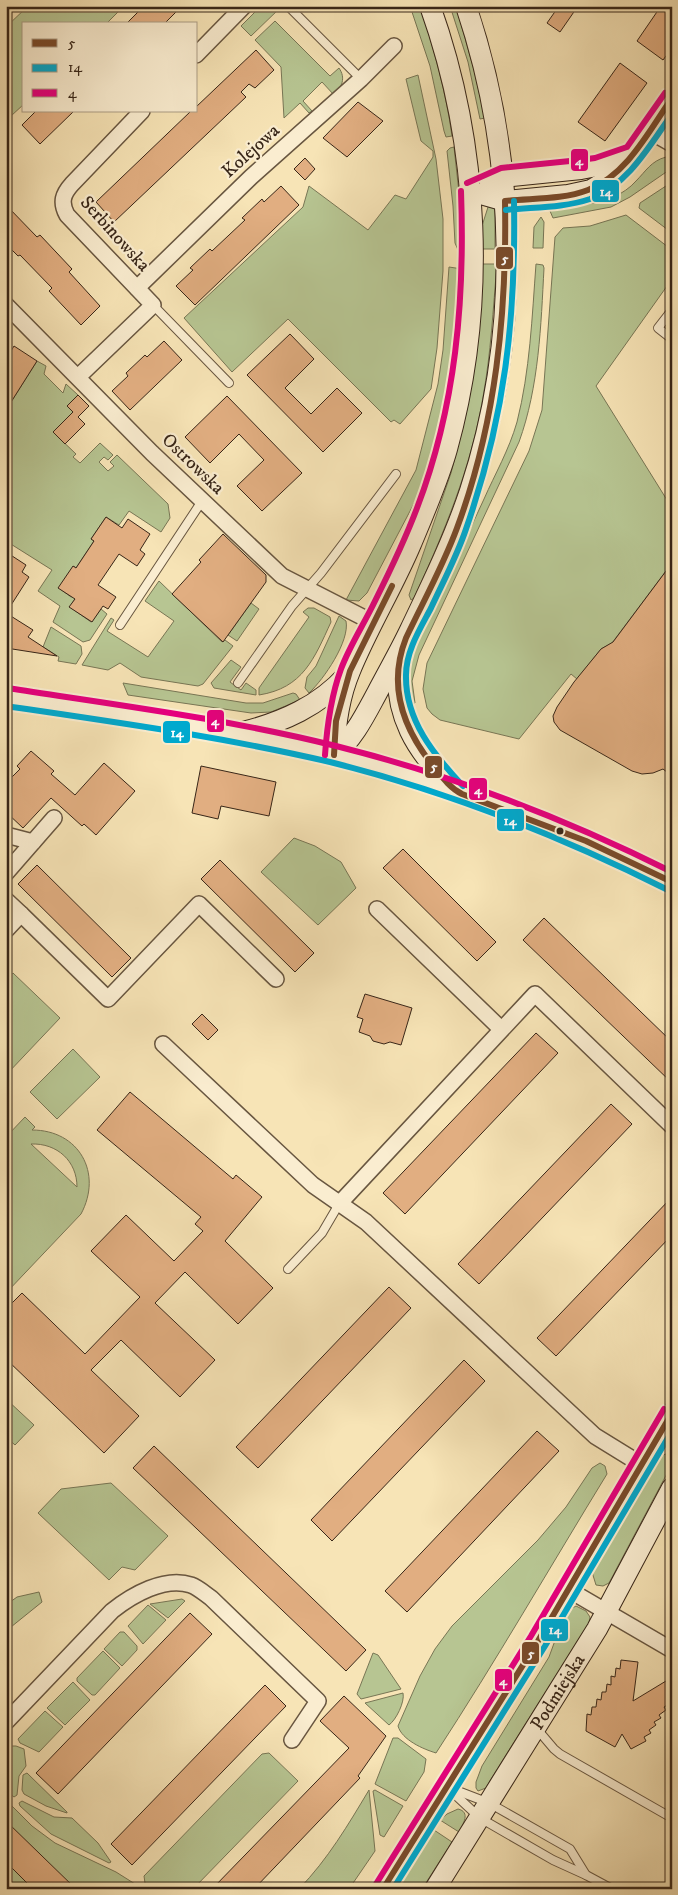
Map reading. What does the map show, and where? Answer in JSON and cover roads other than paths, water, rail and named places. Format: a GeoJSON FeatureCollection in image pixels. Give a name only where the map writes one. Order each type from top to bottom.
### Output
{"type":"FeatureCollection","features":[{"type":"Feature","properties":{"kind":"main road"},"geometry":{"type":"LineString","coordinates":[[334,755],[336,721],[350,671],[410,546],[447,448],[466,352],[472,251],[470,191],[464,140],[448,62],[430,6]]}},
{"type":"Feature","properties":{"kind":"main road"},"geometry":{"type":"LineString","coordinates":[[334,755],[344,747],[358,728],[400,650],[442,564],[470,490],[496,384],[505,305],[505,201],[490,96],[482,59],[466,6]]}},
{"type":"Feature","properties":{"kind":"main road"},"geometry":{"type":"LineString","coordinates":[[470,191],[505,201],[568,195],[590,190],[610,178],[632,154],[669,106]]}},
{"type":"Feature","properties":{"kind":"main road"},"geometry":{"type":"LineString","coordinates":[[470,191],[503,177],[581,170],[632,154]]}},
{"type":"Feature","properties":{"kind":"main road"},"geometry":{"type":"LineString","coordinates":[[400,650],[397,674],[398,694],[406,725],[428,759],[457,792]]}},
{"type":"Feature","properties":{"kind":"main road"},"geometry":{"type":"LineString","coordinates":[[238,734],[282,720],[311,706],[339,683],[350,671]]}},
{"type":"Feature","properties":{"kind":"main road"},"geometry":{"type":"LineString","coordinates":[[6,697],[238,734],[334,755],[457,792],[553,828],[622,857],[672,882]]}},
{"type":"Feature","properties":{"kind":"main road"},"geometry":{"type":"LineString","coordinates":[[383,1889],[569,1590],[642,1466],[666,1435],[672,1413]]}},
{"type":"Feature","properties":{"kind":"main road","name":"Podmiejska"},"geometry":{"type":"LineString","coordinates":[[435,1889],[606,1613],[672,1488]]}},
{"type":"Feature","properties":{"kind":"street"},"geometry":{"type":"LineString","coordinates":[[198,53],[244,6]]}},
{"type":"Feature","properties":{"kind":"street","name":"Kolejowa"},"geometry":{"type":"LineString","coordinates":[[136,288],[251,177],[361,79],[394,46]]}},
{"type":"Feature","properties":{"kind":"street","name":"Serbinowska"},"geometry":{"type":"LineString","coordinates":[[141,112],[72,184],[65,192],[62,200],[63,208],[67,214],[153,305]]}},
{"type":"Feature","properties":{"kind":"street"},"geometry":{"type":"LineString","coordinates":[[649,130],[672,144]]}},
{"type":"Feature","properties":{"kind":"street","name":"Ostrowska"},"geometry":{"type":"LineString","coordinates":[[6,305],[202,501],[282,576],[374,623]]}},
{"type":"Feature","properties":{"kind":"street"},"geometry":{"type":"LineString","coordinates":[[78,378],[153,305]]}},
{"type":"Feature","properties":{"kind":"street"},"geometry":{"type":"LineString","coordinates":[[6,873],[54,818]]}},
{"type":"Feature","properties":{"kind":"street"},"geometry":{"type":"LineString","coordinates":[[6,835],[33,842]]}},
{"type":"Feature","properties":{"kind":"street"},"geometry":{"type":"LineString","coordinates":[[6,900],[108,999],[200,904],[276,979]]}},
{"type":"Feature","properties":{"kind":"street"},"geometry":{"type":"LineString","coordinates":[[377,909],[501,1029]]}},
{"type":"Feature","properties":{"kind":"street"},"geometry":{"type":"LineString","coordinates":[[6,930],[21,914]]}},
{"type":"Feature","properties":{"kind":"street"},"geometry":{"type":"LineString","coordinates":[[339,1204],[535,994],[672,1126]]}},
{"type":"Feature","properties":{"kind":"street"},"geometry":{"type":"LineString","coordinates":[[163,1044],[313,1185],[366,1222],[598,1438],[642,1466]]}},
{"type":"Feature","properties":{"kind":"street"},"geometry":{"type":"LineString","coordinates":[[6,1722],[122,1602],[148,1589],[176,1583],[199,1589],[211,1598],[318,1701],[292,1740]]}},
{"type":"Feature","properties":{"kind":"street"},"geometry":{"type":"LineString","coordinates":[[569,1590],[672,1650]]}},
{"type":"Feature","properties":{"kind":"lane"},"geometry":{"type":"LineString","coordinates":[[288,6],[361,79]]}},
{"type":"Feature","properties":{"kind":"lane"},"geometry":{"type":"LineString","coordinates":[[153,305],[229,383]]}},
{"type":"Feature","properties":{"kind":"lane"},"geometry":{"type":"LineString","coordinates":[[672,310],[658,328],[672,339]]}},
{"type":"Feature","properties":{"kind":"lane"},"geometry":{"type":"LineString","coordinates":[[238,683],[292,606],[396,474]]}},
{"type":"Feature","properties":{"kind":"lane"},"geometry":{"type":"LineString","coordinates":[[120,625],[202,501]]}},
{"type":"Feature","properties":{"kind":"lane"},"geometry":{"type":"LineString","coordinates":[[288,1269],[322,1233],[339,1204]]}},
{"type":"Feature","properties":{"kind":"lane"},"geometry":{"type":"LineString","coordinates":[[536,1727],[554,1749],[570,1760],[672,1818]]}},
{"type":"Feature","properties":{"kind":"lane"},"geometry":{"type":"LineString","coordinates":[[447,1787],[484,1810],[553,1860],[612,1889]]}},
{"type":"Feature","properties":{"kind":"lane"},"geometry":{"type":"LineString","coordinates":[[447,1787],[484,1810],[570,1849],[586,1875]]}}]}
